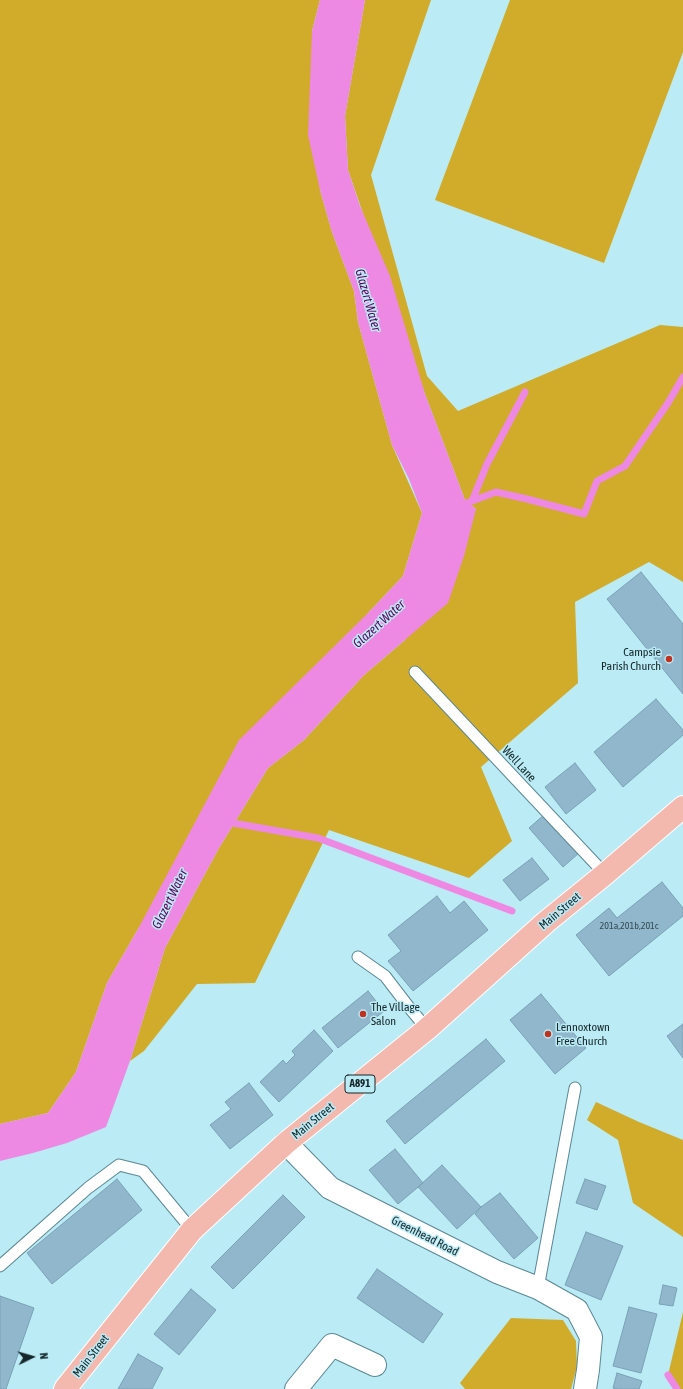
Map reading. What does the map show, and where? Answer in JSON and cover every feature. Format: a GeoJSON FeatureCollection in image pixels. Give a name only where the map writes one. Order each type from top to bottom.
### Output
{"type":"FeatureCollection","features":[{"type":"Feature","properties":{"kind":"main road","name":"Main Street"},"geometry":{"type":"LineString","coordinates":[[65,1389],[192,1230],[286,1143],[427,1029],[546,922],[605,874],[683,806]]}},
{"type":"Feature","properties":{"kind":"street","name":"Greenhead Road"},"geometry":{"type":"LineString","coordinates":[[286,1143],[330,1188],[497,1272],[538,1288],[576,1310],[590,1336],[588,1370],[585,1389]]}},
{"type":"Feature","properties":{"kind":"street"},"geometry":{"type":"LineString","coordinates":[[296,1389],[332,1345],[375,1365]]}},
{"type":"Feature","properties":{"kind":"lane","name":"Well Lane"},"geometry":{"type":"LineString","coordinates":[[415,672],[605,874]]}},
{"type":"Feature","properties":{"kind":"lane"},"geometry":{"type":"LineString","coordinates":[[358,957],[385,976],[427,1029]]}},
{"type":"Feature","properties":{"kind":"lane"},"geometry":{"type":"LineString","coordinates":[[538,1288],[575,1088]]}},
{"type":"Feature","properties":{"kind":"lane"},"geometry":{"type":"LineString","coordinates":[[0,1266],[88,1188],[119,1165],[143,1171],[192,1230]]}},
{"type":"Feature","properties":{"kind":"shaded area"},"geometry":{"type":"Polygon","coordinates":[[[0,0],[320,0],[312,31],[320,190],[332,232],[354,291],[358,322],[392,445],[422,513],[403,576],[369,612],[138,929],[107,983],[76,1072],[48,1113],[0,1124],[0,0]]]}},
{"type":"Feature","properties":{"kind":"shaded area"},"geometry":{"type":"Polygon","coordinates":[[[365,0],[431,0],[371,175],[427,376],[458,411],[660,325],[683,327],[683,582],[649,562],[575,602],[578,683],[481,767],[512,841],[469,878],[329,830],[255,983],[197,984],[144,1051],[130,1061],[165,948],[219,848],[268,768],[304,740],[364,675],[405,640],[476,509],[465,500],[425,394],[348,170],[345,116],[365,0]]]}},
{"type":"Feature","properties":{"kind":"shaded area"},"geometry":{"type":"Polygon","coordinates":[[[510,0],[683,0],[683,52],[604,263],[435,200],[510,0]]]}},
{"type":"Feature","properties":{"kind":"shaded area"},"geometry":{"type":"Polygon","coordinates":[[[596,1102],[683,1140],[683,1237],[633,1203],[618,1140],[587,1120],[596,1102]]]}},
{"type":"Feature","properties":{"kind":"shaded area"},"geometry":{"type":"Polygon","coordinates":[[[683,1312],[683,1389],[677,1389],[668,1375],[683,1312]]]}},
{"type":"Feature","properties":{"kind":"shaded area"},"geometry":{"type":"Polygon","coordinates":[[[511,1318],[563,1320],[576,1341],[577,1367],[571,1389],[465,1389],[460,1383],[511,1318]]]}},
{"type":"Feature","properties":{"kind":"water","name":"Glazert Water"},"geometry":{"type":"Polygon","coordinates":[[[320,0],[365,0],[345,116],[348,170],[360,206],[390,276],[425,394],[465,500],[476,509],[464,556],[448,603],[364,675],[304,740],[268,768],[219,848],[165,948],[130,1061],[106,1127],[67,1143],[0,1161],[0,1124],[48,1113],[76,1072],[107,983],[138,929],[239,740],[369,612],[403,576],[422,513],[409,479],[392,445],[358,322],[354,291],[332,232],[320,190],[308,135],[312,31],[320,0]]]}},
{"type":"Feature","properties":{"kind":"building","name":"Campsie Parish Church"},"geometry":{"type":"Polygon","coordinates":[[[641,572],[683,624],[683,694],[607,599],[641,572]]]}},
{"type":"Feature","properties":{"kind":"building"},"geometry":{"type":"Polygon","coordinates":[[[656,699],[683,730],[683,735],[623,787],[594,752],[656,699]]]}},
{"type":"Feature","properties":{"kind":"building"},"geometry":{"type":"Polygon","coordinates":[[[575,763],[596,790],[566,814],[545,787],[575,763]]]}},
{"type":"Feature","properties":{"kind":"building"},"geometry":{"type":"Polygon","coordinates":[[[545,814],[579,853],[563,867],[529,828],[545,814]]]}},
{"type":"Feature","properties":{"kind":"building"},"geometry":{"type":"Polygon","coordinates":[[[532,858],[549,879],[520,901],[503,880],[532,858]]]}},
{"type":"Feature","properties":{"kind":"building"},"geometry":{"type":"Polygon","coordinates":[[[662,882],[683,908],[683,916],[609,976],[576,935],[609,908],[617,918],[662,882]]]}},
{"type":"Feature","properties":{"kind":"building"},"geometry":{"type":"Polygon","coordinates":[[[437,896],[450,913],[464,901],[488,930],[413,991],[388,961],[401,951],[388,935],[437,896]]]}},
{"type":"Feature","properties":{"kind":"building"},"geometry":{"type":"Polygon","coordinates":[[[368,991],[384,1011],[338,1048],[322,1028],[368,991]]]}},
{"type":"Feature","properties":{"kind":"building","name":"Lennoxtown Free Church"},"geometry":{"type":"Polygon","coordinates":[[[541,994],[586,1048],[555,1074],[510,1020],[541,994]]]}},
{"type":"Feature","properties":{"kind":"building"},"geometry":{"type":"Polygon","coordinates":[[[683,1024],[683,1058],[667,1036],[683,1024]]]}},
{"type":"Feature","properties":{"kind":"building"},"geometry":{"type":"Polygon","coordinates":[[[314,1030],[333,1051],[279,1102],[260,1082],[283,1060],[286,1064],[295,1055],[292,1051],[314,1030]]]}},
{"type":"Feature","properties":{"kind":"building"},"geometry":{"type":"Polygon","coordinates":[[[486,1039],[505,1061],[405,1144],[386,1121],[486,1039]]]}},
{"type":"Feature","properties":{"kind":"building"},"geometry":{"type":"Polygon","coordinates":[[[249,1083],[273,1115],[230,1149],[210,1125],[231,1109],[225,1102],[249,1083]]]}},
{"type":"Feature","properties":{"kind":"building"},"geometry":{"type":"Polygon","coordinates":[[[395,1149],[423,1183],[398,1204],[369,1170],[395,1149]]]}},
{"type":"Feature","properties":{"kind":"building"},"geometry":{"type":"Polygon","coordinates":[[[442,1165],[481,1207],[457,1229],[418,1187],[442,1165]]]}},
{"type":"Feature","properties":{"kind":"building"},"geometry":{"type":"Polygon","coordinates":[[[117,1179],[142,1210],[52,1284],[27,1253],[117,1179]]]}},
{"type":"Feature","properties":{"kind":"building"},"geometry":{"type":"Polygon","coordinates":[[[585,1179],[606,1186],[597,1210],[576,1203],[585,1179]]]}},
{"type":"Feature","properties":{"kind":"building"},"geometry":{"type":"Polygon","coordinates":[[[500,1193],[538,1238],[514,1259],[475,1214],[481,1207],[500,1193]]]}},
{"type":"Feature","properties":{"kind":"building"},"geometry":{"type":"Polygon","coordinates":[[[283,1195],[305,1217],[233,1289],[211,1267],[283,1195]]]}},
{"type":"Feature","properties":{"kind":"building"},"geometry":{"type":"Polygon","coordinates":[[[586,1232],[623,1246],[601,1300],[565,1285],[586,1232]]]}},
{"type":"Feature","properties":{"kind":"building"},"geometry":{"type":"Polygon","coordinates":[[[377,1269],[443,1314],[423,1343],[357,1298],[377,1269]]]}},
{"type":"Feature","properties":{"kind":"building"},"geometry":{"type":"Polygon","coordinates":[[[663,1285],[677,1288],[673,1306],[659,1304],[663,1285]]]}},
{"type":"Feature","properties":{"kind":"building"},"geometry":{"type":"Polygon","coordinates":[[[191,1289],[216,1310],[179,1355],[154,1334],[191,1289]]]}},
{"type":"Feature","properties":{"kind":"building"},"geometry":{"type":"Polygon","coordinates":[[[0,1296],[34,1308],[6,1389],[0,1389],[0,1296]]]}},
{"type":"Feature","properties":{"kind":"building"},"geometry":{"type":"Polygon","coordinates":[[[629,1307],[657,1314],[641,1373],[613,1366],[629,1307]]]}},
{"type":"Feature","properties":{"kind":"building"},"geometry":{"type":"Polygon","coordinates":[[[138,1354],[163,1368],[152,1389],[118,1389],[138,1354]]]}},
{"type":"Feature","properties":{"kind":"building"},"geometry":{"type":"Polygon","coordinates":[[[617,1373],[642,1381],[639,1389],[613,1388],[617,1373]]]}},
{"type":"Feature","properties":{"kind":"waterway"},"geometry":{"type":"LineString","coordinates":[[459,506],[496,492],[584,514],[597,481],[625,466],[668,403],[683,377]]}},
{"type":"Feature","properties":{"kind":"waterway"},"geometry":{"type":"LineString","coordinates":[[472,501],[487,464],[525,392]]}},
{"type":"Feature","properties":{"kind":"waterway"},"geometry":{"type":"LineString","coordinates":[[227,822],[318,838],[512,911]]}},
{"type":"Feature","properties":{"kind":"waterway"},"geometry":{"type":"LineString","coordinates":[[668,1375],[677,1389]]}},
{"type":"Feature","properties":{"kind":"place","name":"Campsie Parish Church"},"geometry":{"type":"Point","coordinates":[669,659]}},
{"type":"Feature","properties":{"kind":"place","name":"The Village Salon"},"geometry":{"type":"Point","coordinates":[363,1014]}},
{"type":"Feature","properties":{"kind":"place","name":"Lennoxtown Free Church"},"geometry":{"type":"Point","coordinates":[548,1034]}}]}
